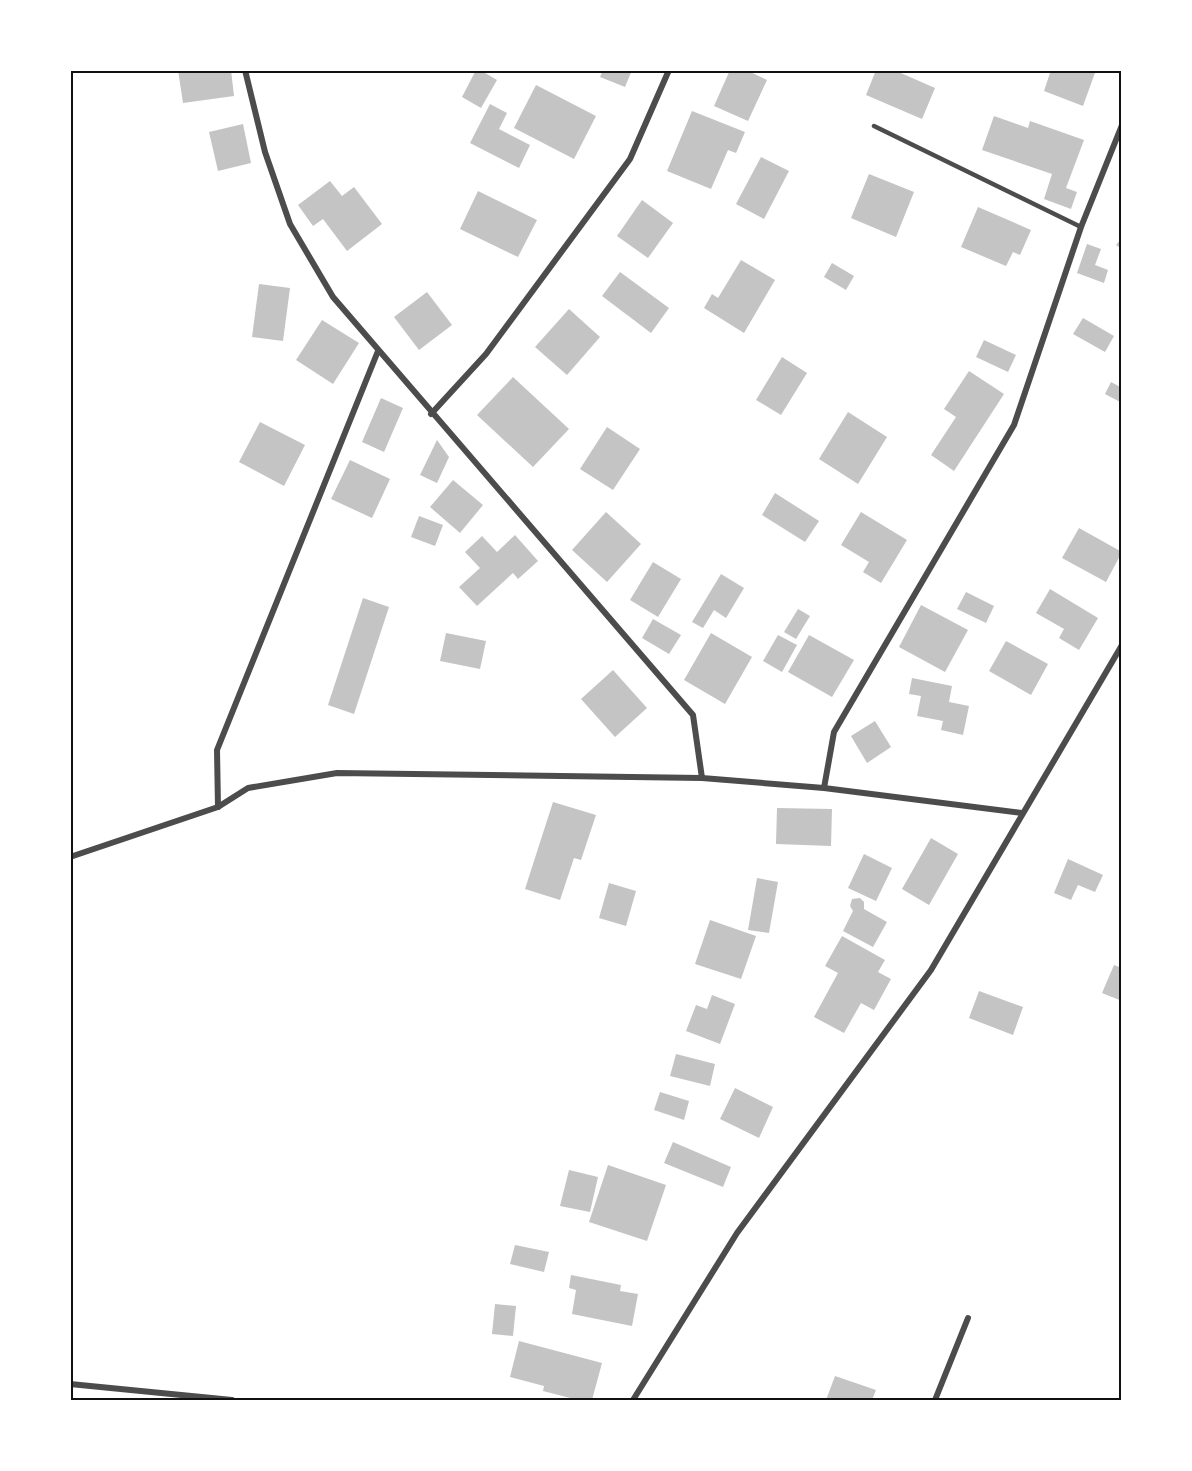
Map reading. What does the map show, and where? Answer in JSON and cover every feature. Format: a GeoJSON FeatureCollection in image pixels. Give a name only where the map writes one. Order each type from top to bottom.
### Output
{"type":"FeatureCollection","features":[{"type":"Feature","properties":{"kind":"street"},"geometry":{"type":"LineString","coordinates":[[245,70],[265,152],[290,224],[333,297],[431,414],[693,715],[702,777]]}},
{"type":"Feature","properties":{"kind":"street"},"geometry":{"type":"LineString","coordinates":[[431,414],[486,354],[630,159],[669,70]]}},
{"type":"Feature","properties":{"kind":"street"},"geometry":{"type":"LineString","coordinates":[[824,788],[834,732],[1014,425],[1081,227],[1122,125]]}},
{"type":"Feature","properties":{"kind":"street"},"geometry":{"type":"LineString","coordinates":[[218,807],[217,750],[378,351]]}},
{"type":"Feature","properties":{"kind":"street"},"geometry":{"type":"LineString","coordinates":[[633,1401],[737,1233],[931,970],[1122,645]]}},
{"type":"Feature","properties":{"kind":"street"},"geometry":{"type":"LineString","coordinates":[[70,857],[218,807],[248,788],[337,773],[702,777],[824,788],[1022,813]]}},
{"type":"Feature","properties":{"kind":"street"},"geometry":{"type":"LineString","coordinates":[[935,1401],[968,1318]]}},
{"type":"Feature","properties":{"kind":"street"},"geometry":{"type":"LineString","coordinates":[[70,1384],[232,1401]]}},
{"type":"Feature","properties":{"kind":"lane"},"geometry":{"type":"LineString","coordinates":[[873,126],[1081,227]]}},
{"type":"Feature","properties":{"kind":"building"},"geometry":{"type":"Polygon","coordinates":[[[178,70],[231,70],[234,96],[183,103],[178,70]]]}},
{"type":"Feature","properties":{"kind":"building"},"geometry":{"type":"Polygon","coordinates":[[[476,70],[497,80],[481,108],[462,97],[476,70]]]}},
{"type":"Feature","properties":{"kind":"building"},"geometry":{"type":"Polygon","coordinates":[[[603,70],[632,70],[625,87],[600,77],[603,70]]]}},
{"type":"Feature","properties":{"kind":"building"},"geometry":{"type":"Polygon","coordinates":[[[730,70],[746,70],[767,80],[748,121],[714,106],[730,70]]]}},
{"type":"Feature","properties":{"kind":"building"},"geometry":{"type":"Polygon","coordinates":[[[876,70],[894,70],[935,88],[922,119],[866,95],[876,70]]]}},
{"type":"Feature","properties":{"kind":"building"},"geometry":{"type":"Polygon","coordinates":[[[1051,70],[1096,70],[1083,106],[1044,91],[1051,70]]]}},
{"type":"Feature","properties":{"kind":"building"},"geometry":{"type":"Polygon","coordinates":[[[536,85],[596,116],[574,159],[514,128],[536,85]]]}},
{"type":"Feature","properties":{"kind":"building"},"geometry":{"type":"Polygon","coordinates":[[[490,104],[507,113],[499,129],[530,145],[519,168],[470,143],[490,104]]]}},
{"type":"Feature","properties":{"kind":"building"},"geometry":{"type":"Polygon","coordinates":[[[692,111],[745,132],[736,153],[728,150],[711,189],[667,171],[692,111]]]}},
{"type":"Feature","properties":{"kind":"building"},"geometry":{"type":"Polygon","coordinates":[[[994,116],[1028,128],[1030,121],[1084,140],[1066,188],[1077,192],[1071,209],[1044,199],[1052,174],[982,150],[994,116]]]}},
{"type":"Feature","properties":{"kind":"building"},"geometry":{"type":"Polygon","coordinates":[[[243,124],[251,163],[218,171],[209,132],[243,124]]]}},
{"type":"Feature","properties":{"kind":"building"},"geometry":{"type":"Polygon","coordinates":[[[761,157],[789,171],[764,219],[736,204],[761,157]]]}},
{"type":"Feature","properties":{"kind":"building"},"geometry":{"type":"Polygon","coordinates":[[[869,174],[914,192],[896,237],[851,218],[869,174]]]}},
{"type":"Feature","properties":{"kind":"building"},"geometry":{"type":"Polygon","coordinates":[[[330,181],[342,196],[354,187],[382,224],[347,251],[323,219],[313,226],[298,205],[330,181]]]}},
{"type":"Feature","properties":{"kind":"building"},"geometry":{"type":"Polygon","coordinates":[[[478,191],[537,220],[518,257],[460,229],[478,191]]]}},
{"type":"Feature","properties":{"kind":"building"},"geometry":{"type":"Polygon","coordinates":[[[642,200],[673,223],[648,258],[617,236],[642,200]]]}},
{"type":"Feature","properties":{"kind":"building"},"geometry":{"type":"Polygon","coordinates":[[[978,207],[1031,230],[1020,255],[1013,252],[1006,266],[961,247],[978,207]]]}},
{"type":"Feature","properties":{"kind":"building"},"geometry":{"type":"Polygon","coordinates":[[[1122,238],[1122,249],[1116,245],[1122,238]]]}},
{"type":"Feature","properties":{"kind":"building"},"geometry":{"type":"Polygon","coordinates":[[[1087,244],[1101,249],[1095,265],[1108,270],[1104,283],[1077,273],[1087,244]]]}},
{"type":"Feature","properties":{"kind":"building"},"geometry":{"type":"Polygon","coordinates":[[[741,260],[775,280],[744,333],[704,308],[712,294],[718,298],[741,260]]]}},
{"type":"Feature","properties":{"kind":"building"},"geometry":{"type":"Polygon","coordinates":[[[832,263],[854,276],[846,290],[824,277],[832,263]]]}},
{"type":"Feature","properties":{"kind":"building"},"geometry":{"type":"Polygon","coordinates":[[[620,272],[669,308],[651,333],[602,296],[620,272]]]}},
{"type":"Feature","properties":{"kind":"building"},"geometry":{"type":"Polygon","coordinates":[[[259,284],[290,288],[283,341],[252,337],[259,284]]]}},
{"type":"Feature","properties":{"kind":"building"},"geometry":{"type":"Polygon","coordinates":[[[427,292],[452,325],[419,350],[394,317],[427,292]]]}},
{"type":"Feature","properties":{"kind":"building"},"geometry":{"type":"Polygon","coordinates":[[[569,309],[600,337],[567,375],[535,347],[569,309]]]}},
{"type":"Feature","properties":{"kind":"building"},"geometry":{"type":"Polygon","coordinates":[[[1083,318],[1114,336],[1105,352],[1073,334],[1083,318]]]}},
{"type":"Feature","properties":{"kind":"building"},"geometry":{"type":"Polygon","coordinates":[[[322,320],[359,343],[333,384],[296,360],[322,320]]]}},
{"type":"Feature","properties":{"kind":"building"},"geometry":{"type":"Polygon","coordinates":[[[984,340],[1016,355],[1008,372],[976,357],[984,340]]]}},
{"type":"Feature","properties":{"kind":"building"},"geometry":{"type":"Polygon","coordinates":[[[782,357],[807,373],[781,415],[756,400],[782,357]]]}},
{"type":"Feature","properties":{"kind":"building"},"geometry":{"type":"Polygon","coordinates":[[[969,371],[1004,394],[954,471],[931,455],[956,417],[944,409],[969,371]]]}},
{"type":"Feature","properties":{"kind":"building"},"geometry":{"type":"Polygon","coordinates":[[[513,377],[569,429],[533,467],[477,415],[513,377]]]}},
{"type":"Feature","properties":{"kind":"building"},"geometry":{"type":"Polygon","coordinates":[[[1111,382],[1122,388],[1122,403],[1105,394],[1111,382]]]}},
{"type":"Feature","properties":{"kind":"building"},"geometry":{"type":"Polygon","coordinates":[[[381,398],[403,408],[384,452],[362,442],[381,398]]]}},
{"type":"Feature","properties":{"kind":"building"},"geometry":{"type":"Polygon","coordinates":[[[848,412],[887,437],[858,484],[819,459],[848,412]]]}},
{"type":"Feature","properties":{"kind":"building"},"geometry":{"type":"Polygon","coordinates":[[[260,422],[305,445],[284,486],[239,462],[260,422]]]}},
{"type":"Feature","properties":{"kind":"building"},"geometry":{"type":"Polygon","coordinates":[[[607,427],[640,449],[613,490],[580,469],[607,427]]]}},
{"type":"Feature","properties":{"kind":"building"},"geometry":{"type":"Polygon","coordinates":[[[437,440],[449,457],[437,483],[420,475],[437,440]]]}},
{"type":"Feature","properties":{"kind":"building"},"geometry":{"type":"Polygon","coordinates":[[[350,460],[390,479],[372,518],[331,499],[350,460]]]}},
{"type":"Feature","properties":{"kind":"building"},"geometry":{"type":"Polygon","coordinates":[[[453,480],[483,505],[460,533],[430,507],[453,480]]]}},
{"type":"Feature","properties":{"kind":"building"},"geometry":{"type":"Polygon","coordinates":[[[775,493],[819,521],[805,542],[762,515],[775,493]]]}},
{"type":"Feature","properties":{"kind":"building"},"geometry":{"type":"Polygon","coordinates":[[[606,512],[641,544],[607,582],[572,550],[606,512]]]}},
{"type":"Feature","properties":{"kind":"building"},"geometry":{"type":"Polygon","coordinates":[[[861,512],[907,540],[881,583],[863,572],[869,562],[841,545],[861,512]]]}},
{"type":"Feature","properties":{"kind":"building"},"geometry":{"type":"Polygon","coordinates":[[[419,516],[443,525],[435,546],[411,537],[419,516]]]}},
{"type":"Feature","properties":{"kind":"building"},"geometry":{"type":"Polygon","coordinates":[[[1079,528],[1122,552],[1106,582],[1062,558],[1079,528]]]}},
{"type":"Feature","properties":{"kind":"building"},"geometry":{"type":"Polygon","coordinates":[[[515,535],[538,561],[518,579],[513,573],[477,606],[459,587],[480,568],[465,552],[482,536],[497,552],[515,535]]]}},
{"type":"Feature","properties":{"kind":"building"},"geometry":{"type":"Polygon","coordinates":[[[653,562],[681,579],[658,617],[630,600],[653,562]]]}},
{"type":"Feature","properties":{"kind":"building"},"geometry":{"type":"Polygon","coordinates":[[[721,574],[744,588],[726,618],[714,610],[703,628],[692,622],[721,574]]]}},
{"type":"Feature","properties":{"kind":"building"},"geometry":{"type":"Polygon","coordinates":[[[1050,589],[1098,618],[1079,650],[1059,638],[1064,629],[1036,613],[1050,589]]]}},
{"type":"Feature","properties":{"kind":"building"},"geometry":{"type":"Polygon","coordinates":[[[966,592],[994,606],[986,623],[957,609],[966,592]]]}},
{"type":"Feature","properties":{"kind":"building"},"geometry":{"type":"Polygon","coordinates":[[[363,598],[389,607],[354,714],[328,705],[363,598]]]}},
{"type":"Feature","properties":{"kind":"building"},"geometry":{"type":"Polygon","coordinates":[[[921,605],[968,630],[945,672],[899,647],[921,605]]]}},
{"type":"Feature","properties":{"kind":"building"},"geometry":{"type":"Polygon","coordinates":[[[798,609],[810,616],[796,639],[784,632],[798,609]]]}},
{"type":"Feature","properties":{"kind":"building"},"geometry":{"type":"Polygon","coordinates":[[[653,619],[681,635],[669,654],[642,638],[653,619]]]}},
{"type":"Feature","properties":{"kind":"building"},"geometry":{"type":"Polygon","coordinates":[[[446,633],[486,641],[480,669],[440,661],[446,633]]]}},
{"type":"Feature","properties":{"kind":"building"},"geometry":{"type":"Polygon","coordinates":[[[711,633],[752,657],[725,704],[684,680],[711,633]]]}},
{"type":"Feature","properties":{"kind":"building"},"geometry":{"type":"Polygon","coordinates":[[[778,635],[797,645],[782,672],[763,661],[778,635]]]}},
{"type":"Feature","properties":{"kind":"building"},"geometry":{"type":"Polygon","coordinates":[[[809,635],[854,660],[832,697],[788,672],[809,635]]]}},
{"type":"Feature","properties":{"kind":"building"},"geometry":{"type":"Polygon","coordinates":[[[1006,641],[1048,664],[1031,695],[989,671],[1006,641]]]}},
{"type":"Feature","properties":{"kind":"building"},"geometry":{"type":"Polygon","coordinates":[[[613,670],[647,708],[615,737],[581,699],[613,670]]]}},
{"type":"Feature","properties":{"kind":"building"},"geometry":{"type":"Polygon","coordinates":[[[912,678],[952,686],[949,702],[969,706],[963,735],[941,730],[943,721],[917,716],[921,696],[909,694],[912,678]]]}},
{"type":"Feature","properties":{"kind":"building"},"geometry":{"type":"Polygon","coordinates":[[[875,721],[891,747],[867,763],[851,736],[875,721]]]}},
{"type":"Feature","properties":{"kind":"building"},"geometry":{"type":"Polygon","coordinates":[[[553,802],[596,815],[581,860],[574,858],[560,900],[525,889],[553,802]]]}},
{"type":"Feature","properties":{"kind":"building"},"geometry":{"type":"Polygon","coordinates":[[[777,808],[832,809],[831,846],[776,844],[777,808]]]}},
{"type":"Feature","properties":{"kind":"building"},"geometry":{"type":"Polygon","coordinates":[[[931,838],[958,854],[929,905],[902,889],[931,838]]]}},
{"type":"Feature","properties":{"kind":"building"},"geometry":{"type":"Polygon","coordinates":[[[864,854],[892,868],[876,901],[848,888],[864,854]]]}},
{"type":"Feature","properties":{"kind":"building"},"geometry":{"type":"Polygon","coordinates":[[[1068,859],[1103,875],[1095,892],[1078,885],[1071,900],[1054,893],[1068,859]]]}},
{"type":"Feature","properties":{"kind":"building"},"geometry":{"type":"Polygon","coordinates":[[[757,878],[778,882],[769,933],[748,930],[757,878]]]}},
{"type":"Feature","properties":{"kind":"building"},"geometry":{"type":"Polygon","coordinates":[[[609,883],[636,891],[626,926],[599,918],[609,883]]]}},
{"type":"Feature","properties":{"kind":"building"},"geometry":{"type":"Polygon","coordinates":[[[860,898],[864,902],[864,909],[887,922],[873,947],[843,931],[853,911],[850,906],[852,899],[860,898]]]}},
{"type":"Feature","properties":{"kind":"building"},"geometry":{"type":"Polygon","coordinates":[[[710,920],[756,936],[741,979],[695,964],[710,920]]]}},
{"type":"Feature","properties":{"kind":"building"},"geometry":{"type":"Polygon","coordinates":[[[842,936],[885,960],[878,972],[891,979],[874,1010],[861,1003],[844,1033],[814,1017],[838,973],[825,966],[842,936]]]}},
{"type":"Feature","properties":{"kind":"building"},"geometry":{"type":"Polygon","coordinates":[[[1114,965],[1122,968],[1122,1001],[1102,993],[1114,965]]]}},
{"type":"Feature","properties":{"kind":"building"},"geometry":{"type":"Polygon","coordinates":[[[979,991],[1023,1007],[1013,1035],[969,1018],[979,991]]]}},
{"type":"Feature","properties":{"kind":"building"},"geometry":{"type":"Polygon","coordinates":[[[712,995],[735,1004],[720,1044],[686,1031],[696,1005],[707,1009],[712,995]]]}},
{"type":"Feature","properties":{"kind":"building"},"geometry":{"type":"Polygon","coordinates":[[[676,1054],[715,1064],[710,1086],[670,1076],[676,1054]]]}},
{"type":"Feature","properties":{"kind":"building"},"geometry":{"type":"Polygon","coordinates":[[[735,1088],[773,1107],[759,1138],[720,1119],[735,1088]]]}},
{"type":"Feature","properties":{"kind":"building"},"geometry":{"type":"Polygon","coordinates":[[[660,1092],[689,1101],[684,1120],[654,1110],[660,1092]]]}},
{"type":"Feature","properties":{"kind":"building"},"geometry":{"type":"Polygon","coordinates":[[[673,1142],[731,1167],[723,1187],[664,1163],[673,1142]]]}},
{"type":"Feature","properties":{"kind":"building"},"geometry":{"type":"Polygon","coordinates":[[[608,1165],[666,1185],[647,1241],[589,1222],[608,1165]]]}},
{"type":"Feature","properties":{"kind":"building"},"geometry":{"type":"Polygon","coordinates":[[[569,1170],[598,1177],[590,1212],[560,1206],[569,1170]]]}},
{"type":"Feature","properties":{"kind":"building"},"geometry":{"type":"Polygon","coordinates":[[[515,1245],[549,1252],[544,1272],[510,1264],[515,1245]]]}},
{"type":"Feature","properties":{"kind":"building"},"geometry":{"type":"Polygon","coordinates":[[[571,1275],[621,1285],[620,1291],[638,1294],[632,1326],[572,1314],[576,1290],[569,1288],[571,1275]]]}},
{"type":"Feature","properties":{"kind":"building"},"geometry":{"type":"Polygon","coordinates":[[[495,1304],[516,1306],[513,1336],[492,1334],[495,1304]]]}},
{"type":"Feature","properties":{"kind":"building"},"geometry":{"type":"Polygon","coordinates":[[[519,1341],[602,1363],[592,1400],[578,1400],[543,1391],[544,1386],[510,1377],[519,1341]]]}},
{"type":"Feature","properties":{"kind":"building"},"geometry":{"type":"Polygon","coordinates":[[[835,1376],[876,1390],[872,1400],[826,1400],[835,1376]]]}}]}
